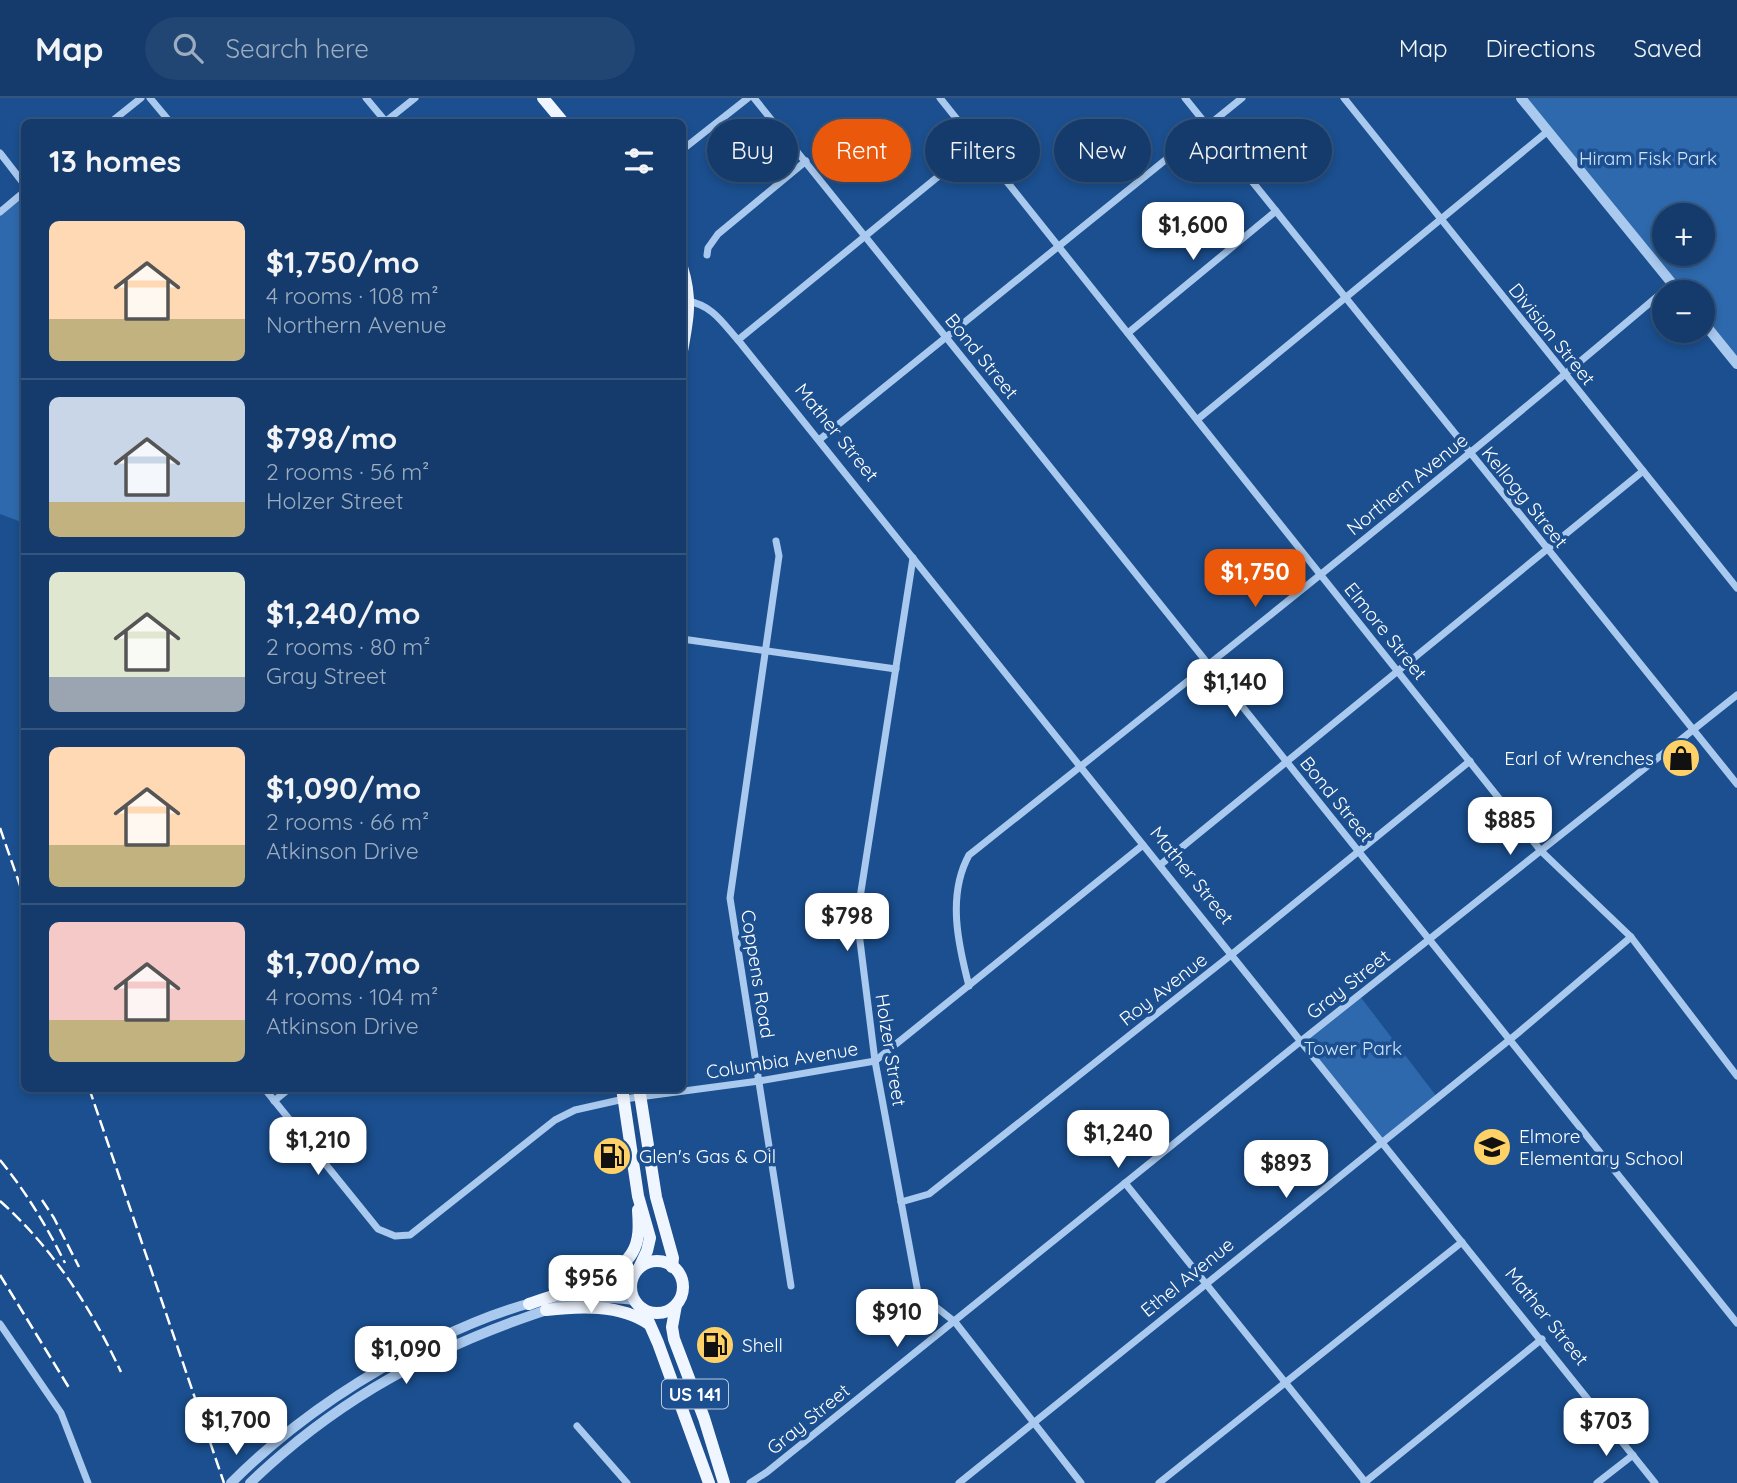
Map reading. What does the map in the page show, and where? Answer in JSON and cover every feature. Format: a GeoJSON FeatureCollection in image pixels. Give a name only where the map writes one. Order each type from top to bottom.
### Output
{"type":"FeatureCollection","features":[{"type":"Feature","properties":{"kind":"main road"},"geometry":{"type":"LineString","coordinates":[[543,98],[560,119]]}},
{"type":"Feature","properties":{"kind":"main road"},"geometry":{"type":"LineString","coordinates":[[686,278],[686,301]]}},
{"type":"Feature","properties":{"kind":"main road"},"geometry":{"type":"LineString","coordinates":[[639,1093],[656,1197],[673,1258],[672,1266]]}},
{"type":"Feature","properties":{"kind":"main road"},"geometry":{"type":"LineString","coordinates":[[623,1094],[638,1196],[650,1238],[648,1251],[637,1271],[631,1287],[639,1305],[660,1313],[676,1305],[683,1286],[681,1277],[672,1266],[655,1262],[637,1271]]}},
{"type":"Feature","properties":{"kind":"main road"},"geometry":{"type":"LineString","coordinates":[[528,1304],[604,1276],[625,1262],[632,1254],[638,1238],[638,1196]]}},
{"type":"Feature","properties":{"kind":"main road","name":"US 141"},"geometry":{"type":"LineString","coordinates":[[639,1305],[658,1342],[709,1483]]}},
{"type":"Feature","properties":{"kind":"main road","name":"US 141"},"geometry":{"type":"LineString","coordinates":[[676,1305],[674,1339],[704,1418],[724,1483]]}},
{"type":"Feature","properties":{"kind":"main road"},"geometry":{"type":"LineString","coordinates":[[546,1310],[592,1307],[630,1314],[649,1324]]}},
{"type":"Feature","properties":{"kind":"street"},"geometry":{"type":"LineString","coordinates":[[115,119],[141,98]]}},
{"type":"Feature","properties":{"kind":"street"},"geometry":{"type":"LineString","coordinates":[[150,98],[168,119]]}},
{"type":"Feature","properties":{"kind":"street"},"geometry":{"type":"LineString","coordinates":[[366,98],[383,119]]}},
{"type":"Feature","properties":{"kind":"street"},"geometry":{"type":"LineString","coordinates":[[389,119],[415,98]]}},
{"type":"Feature","properties":{"kind":"street"},"geometry":{"type":"LineString","coordinates":[[686,147],[748,98]]}},
{"type":"Feature","properties":{"kind":"street","name":"Bond Street"},"geometry":{"type":"LineString","coordinates":[[754,98],[1737,1323]]}},
{"type":"Feature","properties":{"kind":"street","name":"Elmore Street"},"geometry":{"type":"LineString","coordinates":[[940,98],[957,119]]}},
{"type":"Feature","properties":{"kind":"street","name":"Kellogg Street"},"geometry":{"type":"LineString","coordinates":[[1185,98],[1202,119]]}},
{"type":"Feature","properties":{"kind":"street"},"geometry":{"type":"LineString","coordinates":[[1216,119],[1242,98]]}},
{"type":"Feature","properties":{"kind":"street","name":"Division Street"},"geometry":{"type":"LineString","coordinates":[[1344,98],[1737,588]]}},
{"type":"Feature","properties":{"kind":"street"},"geometry":{"type":"LineString","coordinates":[[1521,98],[1669,280]]}},
{"type":"Feature","properties":{"kind":"street"},"geometry":{"type":"LineString","coordinates":[[1198,419],[1548,131]]}},
{"type":"Feature","properties":{"kind":"street"},"geometry":{"type":"LineString","coordinates":[[0,153],[21,180]]}},
{"type":"Feature","properties":{"kind":"street"},"geometry":{"type":"LineString","coordinates":[[819,440],[1165,160]]}},
{"type":"Feature","properties":{"kind":"street"},"geometry":{"type":"LineString","coordinates":[[707,255],[710,244],[718,234],[806,161]]}},
{"type":"Feature","properties":{"kind":"street"},"geometry":{"type":"LineString","coordinates":[[738,341],[931,182]]}},
{"type":"Feature","properties":{"kind":"street","name":"Elmore Street"},"geometry":{"type":"LineString","coordinates":[[1008,182],[1541,851],[1631,937],[1737,1076]]}},
{"type":"Feature","properties":{"kind":"street","name":"Kellogg Street"},"geometry":{"type":"LineString","coordinates":[[1252,182],[1737,784]]}},
{"type":"Feature","properties":{"kind":"street"},"geometry":{"type":"LineString","coordinates":[[0,212],[21,194]]}},
{"type":"Feature","properties":{"kind":"street"},"geometry":{"type":"LineString","coordinates":[[1129,333],[1276,211]]}},
{"type":"Feature","properties":{"kind":"street","name":"Mather Street"},"geometry":{"type":"LineString","coordinates":[[686,301],[712,310],[738,341],[1656,1483]]}},
{"type":"Feature","properties":{"kind":"street","name":"Northern Avenue"},"geometry":{"type":"LineString","coordinates":[[969,986],[961,959],[955,908],[961,870],[970,855],[1652,307]]}},
{"type":"Feature","properties":{"kind":"street"},"geometry":{"type":"LineString","coordinates":[[1715,337],[1737,364]]}},
{"type":"Feature","properties":{"kind":"street"},"geometry":{"type":"LineString","coordinates":[[1160,865],[1643,471]]}},
{"type":"Feature","properties":{"kind":"street","name":"Coppens Road"},"geometry":{"type":"LineString","coordinates":[[776,541],[779,556],[730,898],[791,1286]]}},
{"type":"Feature","properties":{"kind":"street","name":"Holzer Street"},"geometry":{"type":"LineString","coordinates":[[913,558],[857,917],[875,1061],[918,1293],[953,1321],[1082,1483]]}},
{"type":"Feature","properties":{"kind":"street"},"geometry":{"type":"LineString","coordinates":[[686,640],[896,670]]}},
{"type":"Feature","properties":{"kind":"street","name":"Gray Street"},"geometry":{"type":"LineString","coordinates":[[750,1483],[1737,695]]}},
{"type":"Feature","properties":{"kind":"street","name":"Roy Avenue"},"geometry":{"type":"LineString","coordinates":[[901,1202],[929,1194],[1231,955],[1470,761]]}},
{"type":"Feature","properties":{"kind":"street","name":"Columbia Avenue"},"geometry":{"type":"LineString","coordinates":[[686,1088],[759,1081],[875,1061],[1143,845]]}},
{"type":"Feature","properties":{"kind":"street","name":"Ethel Avenue"},"geometry":{"type":"LineString","coordinates":[[959,1483],[1510,1039],[1631,937]]}},
{"type":"Feature","properties":{"kind":"street"},"geometry":{"type":"LineString","coordinates":[[267,1092],[274,1101],[285,1092]]}},
{"type":"Feature","properties":{"kind":"street","name":"Columbia Avenue"},"geometry":{"type":"LineString","coordinates":[[274,1101],[378,1229],[395,1236],[410,1235],[555,1120],[575,1110],[623,1094],[639,1093]]}},
{"type":"Feature","properties":{"kind":"street"},"geometry":{"type":"LineString","coordinates":[[1125,1183],[1365,1483],[1542,1339]]}},
{"type":"Feature","properties":{"kind":"street"},"geometry":{"type":"LineString","coordinates":[[1158,1483],[1462,1242]]}},
{"type":"Feature","properties":{"kind":"street"},"geometry":{"type":"LineString","coordinates":[[231,1483],[281,1436],[330,1399],[377,1370],[461,1328],[528,1304],[594,1288],[637,1271]]}},
{"type":"Feature","properties":{"kind":"street"},"geometry":{"type":"LineString","coordinates":[[250,1483],[340,1407],[411,1365],[458,1343],[546,1310],[595,1298],[639,1305]]}},
{"type":"Feature","properties":{"kind":"street"},"geometry":{"type":"LineString","coordinates":[[0,1324],[61,1413],[88,1483]]}},
{"type":"Feature","properties":{"kind":"street"},"geometry":{"type":"LineString","coordinates":[[577,1426],[628,1483]]}},
{"type":"Feature","properties":{"kind":"street"},"geometry":{"type":"LineString","coordinates":[[1597,1483],[1633,1455]]}},
{"type":"Feature","properties":{"kind":"green space","name":"Hiram Fisk Park"},"geometry":{"type":"Polygon","coordinates":[[[1521,98],[1737,98],[1737,364],[1715,337],[1715,280],[1669,280],[1658,266],[1715,266],[1715,203],[1652,203],[1652,259],[1521,98]]]}},
{"type":"Feature","properties":{"kind":"green space"},"geometry":{"type":"Polygon","coordinates":[[[21,194],[21,522],[0,514],[0,212],[21,194]]]}},
{"type":"Feature","properties":{"kind":"green space","name":"Tower Park"},"geometry":{"type":"Polygon","coordinates":[[[1359,995],[1437,1097],[1382,1141],[1301,1042],[1359,995]]]}},
{"type":"Feature","properties":{"kind":"railway"},"geometry":{"type":"LineString","coordinates":[[0,828],[21,888]]}},
{"type":"Feature","properties":{"kind":"railway"},"geometry":{"type":"LineString","coordinates":[[90,1092],[224,1483]]}},
{"type":"Feature","properties":{"kind":"railway"},"geometry":{"type":"LineString","coordinates":[[0,1160],[35,1209],[65,1263]]}},
{"type":"Feature","properties":{"kind":"railway"},"geometry":{"type":"LineString","coordinates":[[42,1200],[79,1267]]}},
{"type":"Feature","properties":{"kind":"railway"},"geometry":{"type":"LineString","coordinates":[[0,1201],[37,1239],[69,1280],[84,1302],[121,1372]]}},
{"type":"Feature","properties":{"kind":"railway"},"geometry":{"type":"LineString","coordinates":[[0,1275],[71,1391]]}},
{"type":"Feature","properties":{"kind":"place","name":"Earl of Wrenches"},"geometry":{"type":"Point","coordinates":[1681,758]}},
{"type":"Feature","properties":{"kind":"place","name":"Elmore Elementary School"},"geometry":{"type":"Point","coordinates":[1492,1147]}},
{"type":"Feature","properties":{"kind":"place","name":"Glen's Gas & Oil"},"geometry":{"type":"Point","coordinates":[612,1156]}},
{"type":"Feature","properties":{"kind":"place","name":"Shell"},"geometry":{"type":"Point","coordinates":[715,1345]}}]}
